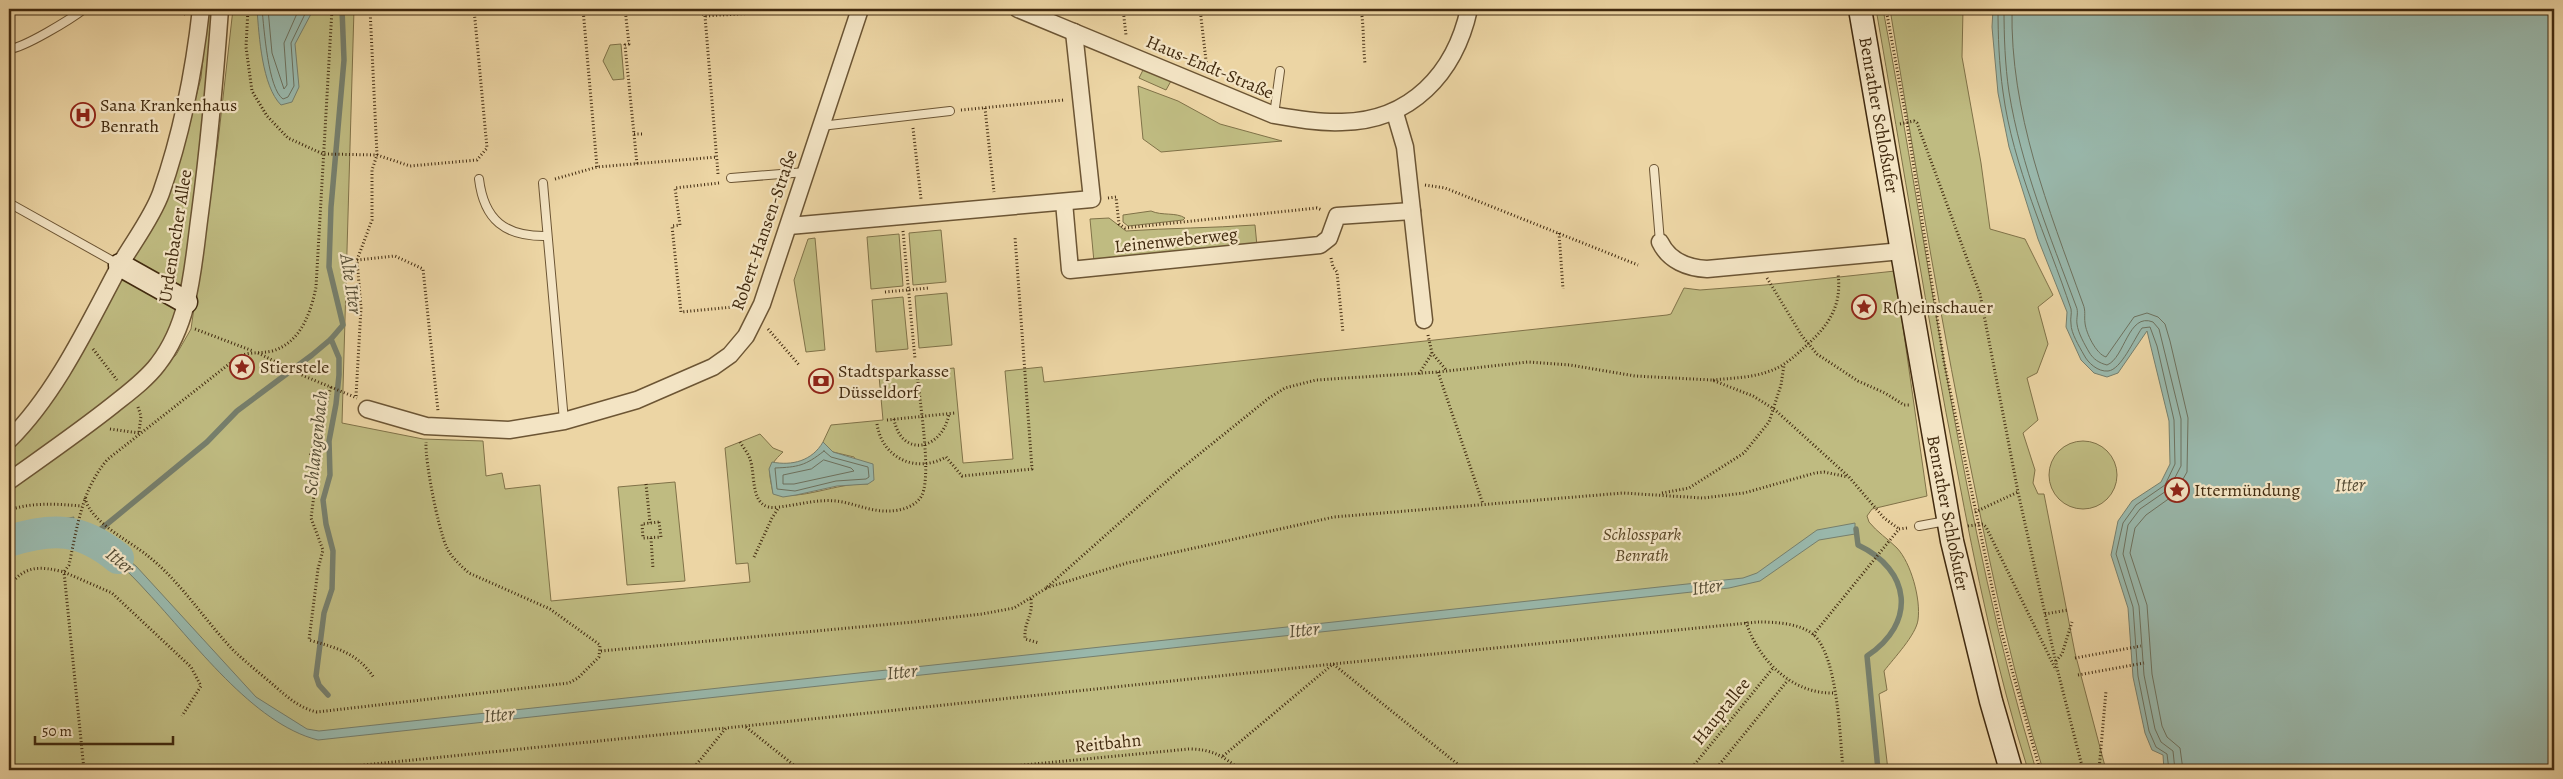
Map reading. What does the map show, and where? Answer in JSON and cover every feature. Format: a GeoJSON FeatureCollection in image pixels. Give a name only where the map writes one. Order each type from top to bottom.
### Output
{"type":"FeatureCollection","features":[{"type":"Feature","properties":{"kind":"street","name":"Urdenbacher Allee"},"geometry":{"type":"LineString","coordinates":[[9,481],[86,427],[128,393],[157,366],[172,345],[186,302],[212,118],[220,9]]}},
{"type":"Feature","properties":{"kind":"street","name":"Robert-Hansen-Straße"},"geometry":{"type":"LineString","coordinates":[[367,409],[433,426],[509,430],[564,421],[637,400],[713,366],[730,355],[746,336],[759,310],[789,226],[860,9]]}},
{"type":"Feature","properties":{"kind":"street","name":"Haus-Endt-Straße"},"geometry":{"type":"LineString","coordinates":[[1018,9],[1274,115],[1307,120],[1342,122],[1394,113],[1417,98],[1440,75],[1462,34],[1469,9]]}},
{"type":"Feature","properties":{"kind":"street","name":"Benrather Schloßufer"},"geometry":{"type":"LineString","coordinates":[[1860,9],[1882,128],[1948,521],[1973,633],[2011,770]]}},
{"type":"Feature","properties":{"kind":"street","name":"Urdenbacher Allee"},"geometry":{"type":"LineString","coordinates":[[9,440],[46,393],[83,336],[120,265],[160,195],[184,114],[194,70],[201,13]]}},
{"type":"Feature","properties":{"kind":"street"},"geometry":{"type":"LineString","coordinates":[[789,226],[1092,199],[1074,32]]}},
{"type":"Feature","properties":{"kind":"street"},"geometry":{"type":"LineString","coordinates":[[1394,113],[1406,147],[1424,320]]}},
{"type":"Feature","properties":{"kind":"street","name":"Leinenweberweg"},"geometry":{"type":"LineString","coordinates":[[1064,202],[1070,270],[1320,246],[1329,238]]}},
{"type":"Feature","properties":{"kind":"street"},"geometry":{"type":"LineString","coordinates":[[1329,238],[1337,216],[1412,210]]}},
{"type":"Feature","properties":{"kind":"street"},"geometry":{"type":"LineString","coordinates":[[1660,242],[1671,257],[1694,268],[1720,269],[1902,252]]}},
{"type":"Feature","properties":{"kind":"street"},"geometry":{"type":"LineString","coordinates":[[120,265],[186,302]]}},
{"type":"Feature","properties":{"kind":"lane"},"geometry":{"type":"LineString","coordinates":[[10,52],[72,18],[84,9]]}},
{"type":"Feature","properties":{"kind":"lane"},"geometry":{"type":"LineString","coordinates":[[1274,115],[1280,71]]}},
{"type":"Feature","properties":{"kind":"lane"},"geometry":{"type":"LineString","coordinates":[[821,126],[950,111]]}},
{"type":"Feature","properties":{"kind":"lane"},"geometry":{"type":"LineString","coordinates":[[1654,169],[1660,242]]}},
{"type":"Feature","properties":{"kind":"lane"},"geometry":{"type":"LineString","coordinates":[[731,178],[806,172]]}},
{"type":"Feature","properties":{"kind":"lane"},"geometry":{"type":"LineString","coordinates":[[479,179],[484,205],[497,222],[524,234],[547,236]]}},
{"type":"Feature","properties":{"kind":"lane"},"geometry":{"type":"LineString","coordinates":[[542,183],[564,421]]}},
{"type":"Feature","properties":{"kind":"lane"},"geometry":{"type":"LineString","coordinates":[[9,203],[120,265]]}},
{"type":"Feature","properties":{"kind":"lane"},"geometry":{"type":"LineString","coordinates":[[1919,526],[1948,521]]}},
{"type":"Feature","properties":{"kind":"path"},"geometry":{"type":"LineString","coordinates":[[248,9],[246,47],[250,79],[258,104],[277,129],[288,138],[323,154],[331,156],[377,155],[410,166],[477,160],[486,148],[474,9]]}},
{"type":"Feature","properties":{"kind":"path"},"geometry":{"type":"LineString","coordinates":[[84,770],[64,572],[69,565],[82,506],[98,470],[139,433],[238,357],[254,351],[274,350],[287,342],[300,330],[311,312],[316,287],[332,9]]}},
{"type":"Feature","properties":{"kind":"path"},"geometry":{"type":"LineString","coordinates":[[356,397],[361,308],[356,260],[372,220],[372,170],[377,155],[370,9]]}},
{"type":"Feature","properties":{"kind":"path"},"geometry":{"type":"LineString","coordinates":[[583,9],[597,167]]}},
{"type":"Feature","properties":{"kind":"path"},"geometry":{"type":"LineString","coordinates":[[625,9],[629,44],[624,45],[637,164]]}},
{"type":"Feature","properties":{"kind":"path"},"geometry":{"type":"LineString","coordinates":[[698,9],[705,16],[719,183],[675,188],[680,225],[672,226],[681,312],[759,310],[800,366]]}},
{"type":"Feature","properties":{"kind":"path"},"geometry":{"type":"LineString","coordinates":[[705,16],[821,9]]}},
{"type":"Feature","properties":{"kind":"path"},"geometry":{"type":"LineString","coordinates":[[1123,9],[1128,54]]}},
{"type":"Feature","properties":{"kind":"path"},"geometry":{"type":"LineString","coordinates":[[1200,9],[1209,87]]}},
{"type":"Feature","properties":{"kind":"path"},"geometry":{"type":"LineString","coordinates":[[1361,9],[1365,64]]}},
{"type":"Feature","properties":{"kind":"path"},"geometry":{"type":"LineString","coordinates":[[1886,9],[1907,122],[1944,362],[1975,512],[2009,661],[2040,770]]}},
{"type":"Feature","properties":{"kind":"path"},"geometry":{"type":"LineString","coordinates":[[160,11],[201,13]]}},
{"type":"Feature","properties":{"kind":"path"},"geometry":{"type":"LineString","coordinates":[[950,111],[1080,98]]}},
{"type":"Feature","properties":{"kind":"path"},"geometry":{"type":"LineString","coordinates":[[985,108],[996,208]]}},
{"type":"Feature","properties":{"kind":"path"},"geometry":{"type":"LineString","coordinates":[[912,116],[923,214]]}},
{"type":"Feature","properties":{"kind":"path"},"geometry":{"type":"LineString","coordinates":[[1882,128],[1907,122],[1917,123],[1974,272],[1988,330],[2018,492],[2058,672],[2083,770]]}},
{"type":"Feature","properties":{"kind":"path"},"geometry":{"type":"LineString","coordinates":[[634,134],[643,134]]}},
{"type":"Feature","properties":{"kind":"path"},"geometry":{"type":"LineString","coordinates":[[542,183],[597,167],[717,157]]}},
{"type":"Feature","properties":{"kind":"path"},"geometry":{"type":"LineString","coordinates":[[1410,183],[1445,188],[1638,265]]}},
{"type":"Feature","properties":{"kind":"path","name":"Leinenweberweg"},"geometry":{"type":"LineString","coordinates":[[1092,199],[1116,197],[1118,224],[1125,228],[1317,208],[1337,216]]}},
{"type":"Feature","properties":{"kind":"path"},"geometry":{"type":"LineString","coordinates":[[902,216],[915,360]]}},
{"type":"Feature","properties":{"kind":"path"},"geometry":{"type":"LineString","coordinates":[[1559,233],[1563,289]]}},
{"type":"Feature","properties":{"kind":"path"},"geometry":{"type":"LineString","coordinates":[[877,424],[879,436],[886,448],[898,459],[911,463],[925,464],[946,457],[962,476],[1032,469],[1015,237]]}},
{"type":"Feature","properties":{"kind":"path"},"geometry":{"type":"LineString","coordinates":[[1329,238],[1332,267],[1336,272],[1343,333]]}},
{"type":"Feature","properties":{"kind":"path"},"geometry":{"type":"LineString","coordinates":[[85,498],[87,507],[108,528],[149,556],[186,593],[235,651],[284,695],[309,710],[317,712],[369,708],[569,684],[593,663],[601,651],[600,645],[550,609],[469,573],[458,564],[447,547],[439,525],[425,447],[433,426],[423,269],[395,256],[356,260]]}},
{"type":"Feature","properties":{"kind":"path"},"geometry":{"type":"LineString","coordinates":[[601,651],[982,614],[1014,608],[1045,589],[1177,472],[1269,398],[1285,388],[1316,380],[1419,374],[1539,361],[1636,376],[1712,380],[1748,376],[1784,365],[1809,344],[1827,325],[1836,307],[1840,284],[1836,258]]}},
{"type":"Feature","properties":{"kind":"path"},"geometry":{"type":"LineString","coordinates":[[1764,264],[1767,282],[1809,344],[1831,366],[1904,406],[1928,402]]}},
{"type":"Feature","properties":{"kind":"path"},"geometry":{"type":"LineString","coordinates":[[885,292],[929,288]]}},
{"type":"Feature","properties":{"kind":"path"},"geometry":{"type":"LineString","coordinates":[[1424,320],[1432,353],[1447,371]]}},
{"type":"Feature","properties":{"kind":"path"},"geometry":{"type":"LineString","coordinates":[[180,325],[254,351],[304,376],[348,394]]}},
{"type":"Feature","properties":{"kind":"path"},"geometry":{"type":"LineString","coordinates":[[83,336],[139,408],[139,433]]}},
{"type":"Feature","properties":{"kind":"path"},"geometry":{"type":"LineString","coordinates":[[1419,374],[1432,353]]}},
{"type":"Feature","properties":{"kind":"path"},"geometry":{"type":"LineString","coordinates":[[1659,494],[1689,488],[1744,453],[1769,422],[1774,409],[1784,365]]}},
{"type":"Feature","properties":{"kind":"path"},"geometry":{"type":"LineString","coordinates":[[740,442],[751,459],[756,494],[765,505],[772,508],[836,501],[890,511],[908,508],[922,494],[925,464],[917,372]]}},
{"type":"Feature","properties":{"kind":"path"},"geometry":{"type":"LineString","coordinates":[[1438,372],[1483,504]]}},
{"type":"Feature","properties":{"kind":"path"},"geometry":{"type":"LineString","coordinates":[[1712,380],[1753,396],[1774,409],[1849,477],[1884,518],[1899,529]]}},
{"type":"Feature","properties":{"kind":"path"},"geometry":{"type":"LineString","coordinates":[[331,387],[310,456],[316,472],[311,518],[323,550],[318,569],[309,640],[341,648],[367,667],[374,678]]}},
{"type":"Feature","properties":{"kind":"path"},"geometry":{"type":"LineString","coordinates":[[887,420],[955,413]]}},
{"type":"Feature","properties":{"kind":"path"},"geometry":{"type":"LineString","coordinates":[[894,419],[896,430],[901,437],[908,442],[923,444],[936,441],[942,434],[949,414]]}},
{"type":"Feature","properties":{"kind":"path"},"geometry":{"type":"LineString","coordinates":[[86,427],[139,433]]}},
{"type":"Feature","properties":{"kind":"path"},"geometry":{"type":"LineString","coordinates":[[1045,589],[1127,563],[1334,517],[1623,493],[1703,498],[1744,493],[1815,473],[1824,472],[1849,477]]}},
{"type":"Feature","properties":{"kind":"path"},"geometry":{"type":"LineString","coordinates":[[646,484],[650,523]]}},
{"type":"Feature","properties":{"kind":"path"},"geometry":{"type":"LineString","coordinates":[[1975,512],[2018,492]]}},
{"type":"Feature","properties":{"kind":"path"},"geometry":{"type":"LineString","coordinates":[[9,510],[21,506],[51,504],[82,506]]}},
{"type":"Feature","properties":{"kind":"path"},"geometry":{"type":"LineString","coordinates":[[754,557],[779,507]]}},
{"type":"Feature","properties":{"kind":"path"},"geometry":{"type":"LineString","coordinates":[[660,522],[661,537],[643,538],[642,524],[650,523],[660,522]]}},
{"type":"Feature","properties":{"kind":"path"},"geometry":{"type":"LineString","coordinates":[[1978,524],[1986,527],[2058,672]]}},
{"type":"Feature","properties":{"kind":"path"},"geometry":{"type":"LineString","coordinates":[[1813,634],[1899,529],[1919,526]]}},
{"type":"Feature","properties":{"kind":"path"},"geometry":{"type":"LineString","coordinates":[[651,538],[653,569]]}},
{"type":"Feature","properties":{"kind":"path"},"geometry":{"type":"LineString","coordinates":[[9,587],[18,575],[33,569],[47,567],[64,572],[112,594],[191,667],[201,686],[182,716]]}},
{"type":"Feature","properties":{"kind":"path"},"geometry":{"type":"LineString","coordinates":[[1031,599],[1032,612],[1024,625],[1025,639],[1040,644]]}},
{"type":"Feature","properties":{"kind":"path"},"geometry":{"type":"LineString","coordinates":[[2045,614],[2068,610]]}},
{"type":"Feature","properties":{"kind":"path"},"geometry":{"type":"LineString","coordinates":[[1746,622],[1755,643],[1773,668],[1788,680],[1821,692],[1835,693]]}},
{"type":"Feature","properties":{"kind":"path"},"geometry":{"type":"LineString","coordinates":[[316,770],[1746,622],[1788,624],[1813,634],[1824,652],[1835,693],[1843,770]]}},
{"type":"Feature","properties":{"kind":"path"},"geometry":{"type":"LineString","coordinates":[[2056,661],[2062,654],[2072,622]]}},
{"type":"Feature","properties":{"kind":"path"},"geometry":{"type":"LineString","coordinates":[[2074,658],[2140,646]]}},
{"type":"Feature","properties":{"kind":"path"},"geometry":{"type":"LineString","coordinates":[[2078,675],[2144,663]]}},
{"type":"Feature","properties":{"kind":"path"},"geometry":{"type":"LineString","coordinates":[[1223,756],[1333,664]]}},
{"type":"Feature","properties":{"kind":"path"},"geometry":{"type":"LineString","coordinates":[[1333,664],[1464,770]]}},
{"type":"Feature","properties":{"kind":"path","name":"Hauptallee"},"geometry":{"type":"LineString","coordinates":[[1690,770],[1773,668]]}},
{"type":"Feature","properties":{"kind":"path","name":"Hauptallee"},"geometry":{"type":"LineString","coordinates":[[1715,770],[1788,680]]}},
{"type":"Feature","properties":{"kind":"path"},"geometry":{"type":"LineString","coordinates":[[2099,770],[2106,691]]}},
{"type":"Feature","properties":{"kind":"path"},"geometry":{"type":"LineString","coordinates":[[745,726],[800,770]]}},
{"type":"Feature","properties":{"kind":"path"},"geometry":{"type":"LineString","coordinates":[[692,770],[726,728]]}},
{"type":"Feature","properties":{"kind":"path","name":"Reitbahn"},"geometry":{"type":"LineString","coordinates":[[972,770],[1189,749],[1207,750],[1223,756],[1240,770]]}},
{"type":"Feature","properties":{"kind":"green space"},"geometry":{"type":"Polygon","coordinates":[[[208,9],[215,9],[183,304],[155,364],[9,476],[9,446],[80,347],[188,125],[201,78],[208,9]]]}},
{"type":"Feature","properties":{"kind":"green space","name":"Schlosspark Benrath"},"geometry":{"type":"Polygon","coordinates":[[[233,9],[354,9],[342,423],[423,439],[483,441],[486,476],[502,473],[505,489],[540,485],[551,601],[750,582],[748,563],[736,564],[725,448],[760,434],[773,448],[783,452],[771,466],[770,480],[773,493],[784,495],[807,494],[856,484],[868,484],[854,457],[833,452],[823,442],[831,425],[883,420],[879,376],[954,368],[963,463],[1013,459],[1005,371],[1042,367],[1044,382],[1667,315],[1671,314],[1684,288],[1700,290],[1765,285],[1895,271],[1927,496],[1872,509],[1867,516],[1872,526],[1897,548],[1907,563],[1914,582],[1919,611],[1916,626],[1909,639],[1884,671],[1887,690],[1879,694],[1888,770],[9,770],[9,486],[130,399],[176,355],[191,329],[218,142],[233,9]]]}},
{"type":"Feature","properties":{"kind":"green space"},"geometry":{"type":"Polygon","coordinates":[[[1876,9],[1883,9],[1967,487],[1987,582],[2036,770],[2028,770],[2006,696],[1964,508],[1935,355],[1876,9]]]}},
{"type":"Feature","properties":{"kind":"green space"},"geometry":{"type":"Polygon","coordinates":[[[1890,9],[1963,9],[1962,57],[1981,163],[1990,229],[2025,239],[2053,295],[2038,307],[2048,344],[2037,373],[2027,378],[2038,420],[2023,433],[2035,470],[2033,483],[2038,494],[2044,494],[2075,653],[2106,770],[2043,770],[2033,735],[1997,595],[1951,369],[1890,9]]]}},
{"type":"Feature","properties":{"kind":"green space"},"geometry":{"type":"Polygon","coordinates":[[[621,44],[624,79],[613,80],[603,61],[610,45],[621,44]]]}},
{"type":"Feature","properties":{"kind":"green space"},"geometry":{"type":"Polygon","coordinates":[[[1143,70],[1171,81],[1166,90],[1139,78],[1143,70]]]}},
{"type":"Feature","properties":{"kind":"green space"},"geometry":{"type":"Polygon","coordinates":[[[1138,86],[1178,101],[1220,124],[1282,141],[1161,152],[1143,139],[1138,86]]]}},
{"type":"Feature","properties":{"kind":"green space"},"geometry":{"type":"Polygon","coordinates":[[[1151,211],[1185,218],[1183,220],[1128,226],[1123,222],[1123,215],[1151,211]]]}},
{"type":"Feature","properties":{"kind":"green space"},"geometry":{"type":"Polygon","coordinates":[[[1109,218],[1126,231],[1255,225],[1257,246],[1094,262],[1090,219],[1109,218]]]}},
{"type":"Feature","properties":{"kind":"green space"},"geometry":{"type":"Polygon","coordinates":[[[941,230],[946,282],[913,285],[909,233],[941,230]]]}},
{"type":"Feature","properties":{"kind":"green space"},"geometry":{"type":"Polygon","coordinates":[[[899,234],[903,286],[871,289],[867,237],[899,234]]]}},
{"type":"Feature","properties":{"kind":"green space"},"geometry":{"type":"Polygon","coordinates":[[[815,238],[825,350],[806,352],[794,280],[808,239],[815,238]]]}},
{"type":"Feature","properties":{"kind":"green space"},"geometry":{"type":"Polygon","coordinates":[[[947,293],[952,345],[919,348],[915,296],[947,293]]]}},
{"type":"Feature","properties":{"kind":"green space"},"geometry":{"type":"Polygon","coordinates":[[[903,297],[908,349],[876,352],[872,300],[903,297]]]}},
{"type":"Feature","properties":{"kind":"green space"},"geometry":{"type":"Polygon","coordinates":[[[2083,441],[2096,444],[2107,451],[2114,462],[2117,475],[2114,488],[2107,499],[2096,506],[2083,509],[2070,506],[2059,499],[2052,488],[2049,475],[2052,462],[2059,451],[2070,444],[2083,441]]]}},
{"type":"Feature","properties":{"kind":"green space"},"geometry":{"type":"Polygon","coordinates":[[[675,482],[685,581],[627,585],[618,487],[675,482]]]}},
{"type":"Feature","properties":{"kind":"water"},"geometry":{"type":"Polygon","coordinates":[[[257,9],[310,9],[311,14],[295,44],[299,87],[292,102],[281,105],[270,86],[263,60],[257,9]]]}},
{"type":"Feature","properties":{"kind":"water"},"geometry":{"type":"Polygon","coordinates":[[[1993,9],[2554,9],[2554,770],[2164,770],[2163,755],[2152,750],[2145,733],[2133,677],[2128,608],[2111,555],[2118,521],[2132,501],[2161,482],[2170,464],[2169,421],[2147,331],[2118,373],[2107,377],[2094,373],[2081,360],[2066,327],[2067,312],[2038,239],[2009,147],[1998,93],[1992,27],[1993,9]]]}},
{"type":"Feature","properties":{"kind":"water"},"geometry":{"type":"Polygon","coordinates":[[[823,442],[833,452],[873,464],[874,480],[868,484],[837,486],[783,497],[773,494],[769,469],[772,462],[787,463],[801,461],[813,454],[823,442]]]}},
{"type":"Feature","properties":{"kind":"water"},"geometry":{"type":"Polygon","coordinates":[[[74,517],[68,539],[43,540],[9,547],[9,528],[74,517]]]}},
{"type":"Feature","properties":{"kind":"water"},"geometry":{"type":"Polygon","coordinates":[[[1855,523],[1855,534],[1819,540],[1760,581],[1729,588],[318,740],[294,731],[270,717],[247,699],[204,656],[124,568],[89,542],[79,538],[83,529],[92,532],[136,566],[256,697],[307,729],[319,731],[1743,578],[1757,573],[1817,530],[1855,523]]]}},
{"type":"Feature","properties":{"kind":"waterway","name":"Alte Itter"},"geometry":{"type":"LineString","coordinates":[[92,539],[101,529],[207,442],[237,411],[312,355],[331,339],[343,325],[329,267],[331,207],[344,60],[342,9]]}},
{"type":"Feature","properties":{"kind":"waterway","name":"Schlangenbach"},"geometry":{"type":"LineString","coordinates":[[328,695],[319,685],[316,676],[324,613],[332,589],[333,551],[326,524],[323,500],[330,475],[329,441],[339,375],[339,358],[331,339]]}},
{"type":"Feature","properties":{"kind":"waterway"},"geometry":{"type":"LineString","coordinates":[[1856,529],[1858,545],[1876,556],[1889,568],[1897,582],[1901,598],[1900,613],[1894,628],[1883,643],[1867,656],[1878,770]]}},
{"type":"Feature","properties":{"kind":"waterway","name":"Itter"},"geometry":{"type":"LineString","coordinates":[[9,541],[25,536],[54,532],[66,533],[92,541],[118,558]]}},
{"type":"Feature","properties":{"kind":"place","name":"Sana Krankenhaus Benrath"},"geometry":{"type":"Point","coordinates":[83,115]}},
{"type":"Feature","properties":{"kind":"place","name":"R(h)einschauer"},"geometry":{"type":"Point","coordinates":[1864,307]}},
{"type":"Feature","properties":{"kind":"place","name":"Stierstele"},"geometry":{"type":"Point","coordinates":[242,367]}},
{"type":"Feature","properties":{"kind":"place","name":"Stadtsparkasse Düsseldorf"},"geometry":{"type":"Point","coordinates":[821,381]}},
{"type":"Feature","properties":{"kind":"place","name":"Ittermündung"},"geometry":{"type":"Point","coordinates":[2177,490]}}]}
